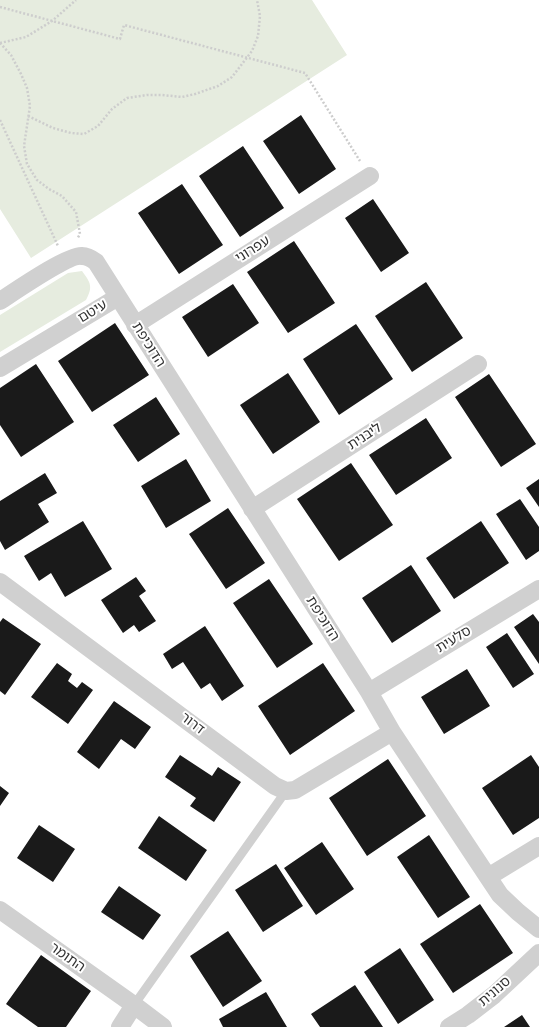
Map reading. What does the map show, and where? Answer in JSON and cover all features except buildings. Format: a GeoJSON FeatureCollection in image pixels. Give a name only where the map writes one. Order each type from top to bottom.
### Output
{"type":"FeatureCollection","features":[{"type":"Feature","properties":{"kind":"street","name":"עפרוני"},"geometry":{"type":"LineString","coordinates":[[135,325],[370,176]]}},
{"type":"Feature","properties":{"kind":"street","name":"עיטם"},"geometry":{"type":"LineString","coordinates":[[0,301],[64,260],[82,255],[96,262],[118,297],[0,368]]}},
{"type":"Feature","properties":{"kind":"street","name":"הדוכיפת"},"geometry":{"type":"LineString","coordinates":[[118,297],[369,692],[392,732],[488,877],[500,895],[539,929]]}},
{"type":"Feature","properties":{"kind":"street","name":"ליבנית"},"geometry":{"type":"LineString","coordinates":[[252,509],[478,364]]}},
{"type":"Feature","properties":{"kind":"street","name":"דרור"},"geometry":{"type":"LineString","coordinates":[[0,582],[275,786],[286,791]]}},
{"type":"Feature","properties":{"kind":"street","name":"סלעית"},"geometry":{"type":"LineString","coordinates":[[369,692],[539,589]]}},
{"type":"Feature","properties":{"kind":"street"},"geometry":{"type":"LineString","coordinates":[[286,791],[296,790],[392,732]]}},
{"type":"Feature","properties":{"kind":"street"},"geometry":{"type":"LineString","coordinates":[[488,877],[539,846]]}},
{"type":"Feature","properties":{"kind":"street","name":"התומר"},"geometry":{"type":"LineString","coordinates":[[0,910],[163,1027]]}},
{"type":"Feature","properties":{"kind":"street","name":"סנונית"},"geometry":{"type":"LineString","coordinates":[[449,1027],[468,1015],[494,995],[539,953]]}},
{"type":"Feature","properties":{"kind":"street"},"geometry":{"type":"LineString","coordinates":[[120,1027],[134,1005]]}},
{"type":"Feature","properties":{"kind":"lane"},"geometry":{"type":"LineString","coordinates":[[134,1005],[286,791]]}},
{"type":"Feature","properties":{"kind":"path"},"geometry":{"type":"LineString","coordinates":[[64,260],[80,234],[76,212],[62,196],[37,180],[27,164],[24,146],[30,106],[27,88],[22,74],[11,55],[0,43],[26,37],[52,21],[76,0]]}},
{"type":"Feature","properties":{"kind":"path"},"geometry":{"type":"LineString","coordinates":[[28,116],[53,128],[71,133],[84,134],[98,126],[112,109],[127,98],[147,95],[182,97],[218,86],[232,77],[252,51],[258,36],[260,16],[258,0]]}},
{"type":"Feature","properties":{"kind":"path"},"geometry":{"type":"LineString","coordinates":[[0,7],[120,39],[124,25],[305,73],[370,176]]}},
{"type":"Feature","properties":{"kind":"path"},"geometry":{"type":"LineString","coordinates":[[0,120],[64,260]]}},
{"type":"Feature","properties":{"kind":"shaded area"},"geometry":{"type":"Polygon","coordinates":[[[0,0],[312,0],[347,55],[31,258],[0,209],[0,0]]]}},
{"type":"Feature","properties":{"kind":"shaded area"},"geometry":{"type":"Polygon","coordinates":[[[82,271],[90,285],[90,292],[86,300],[0,352],[0,315],[68,273],[82,271]]]}}]}
